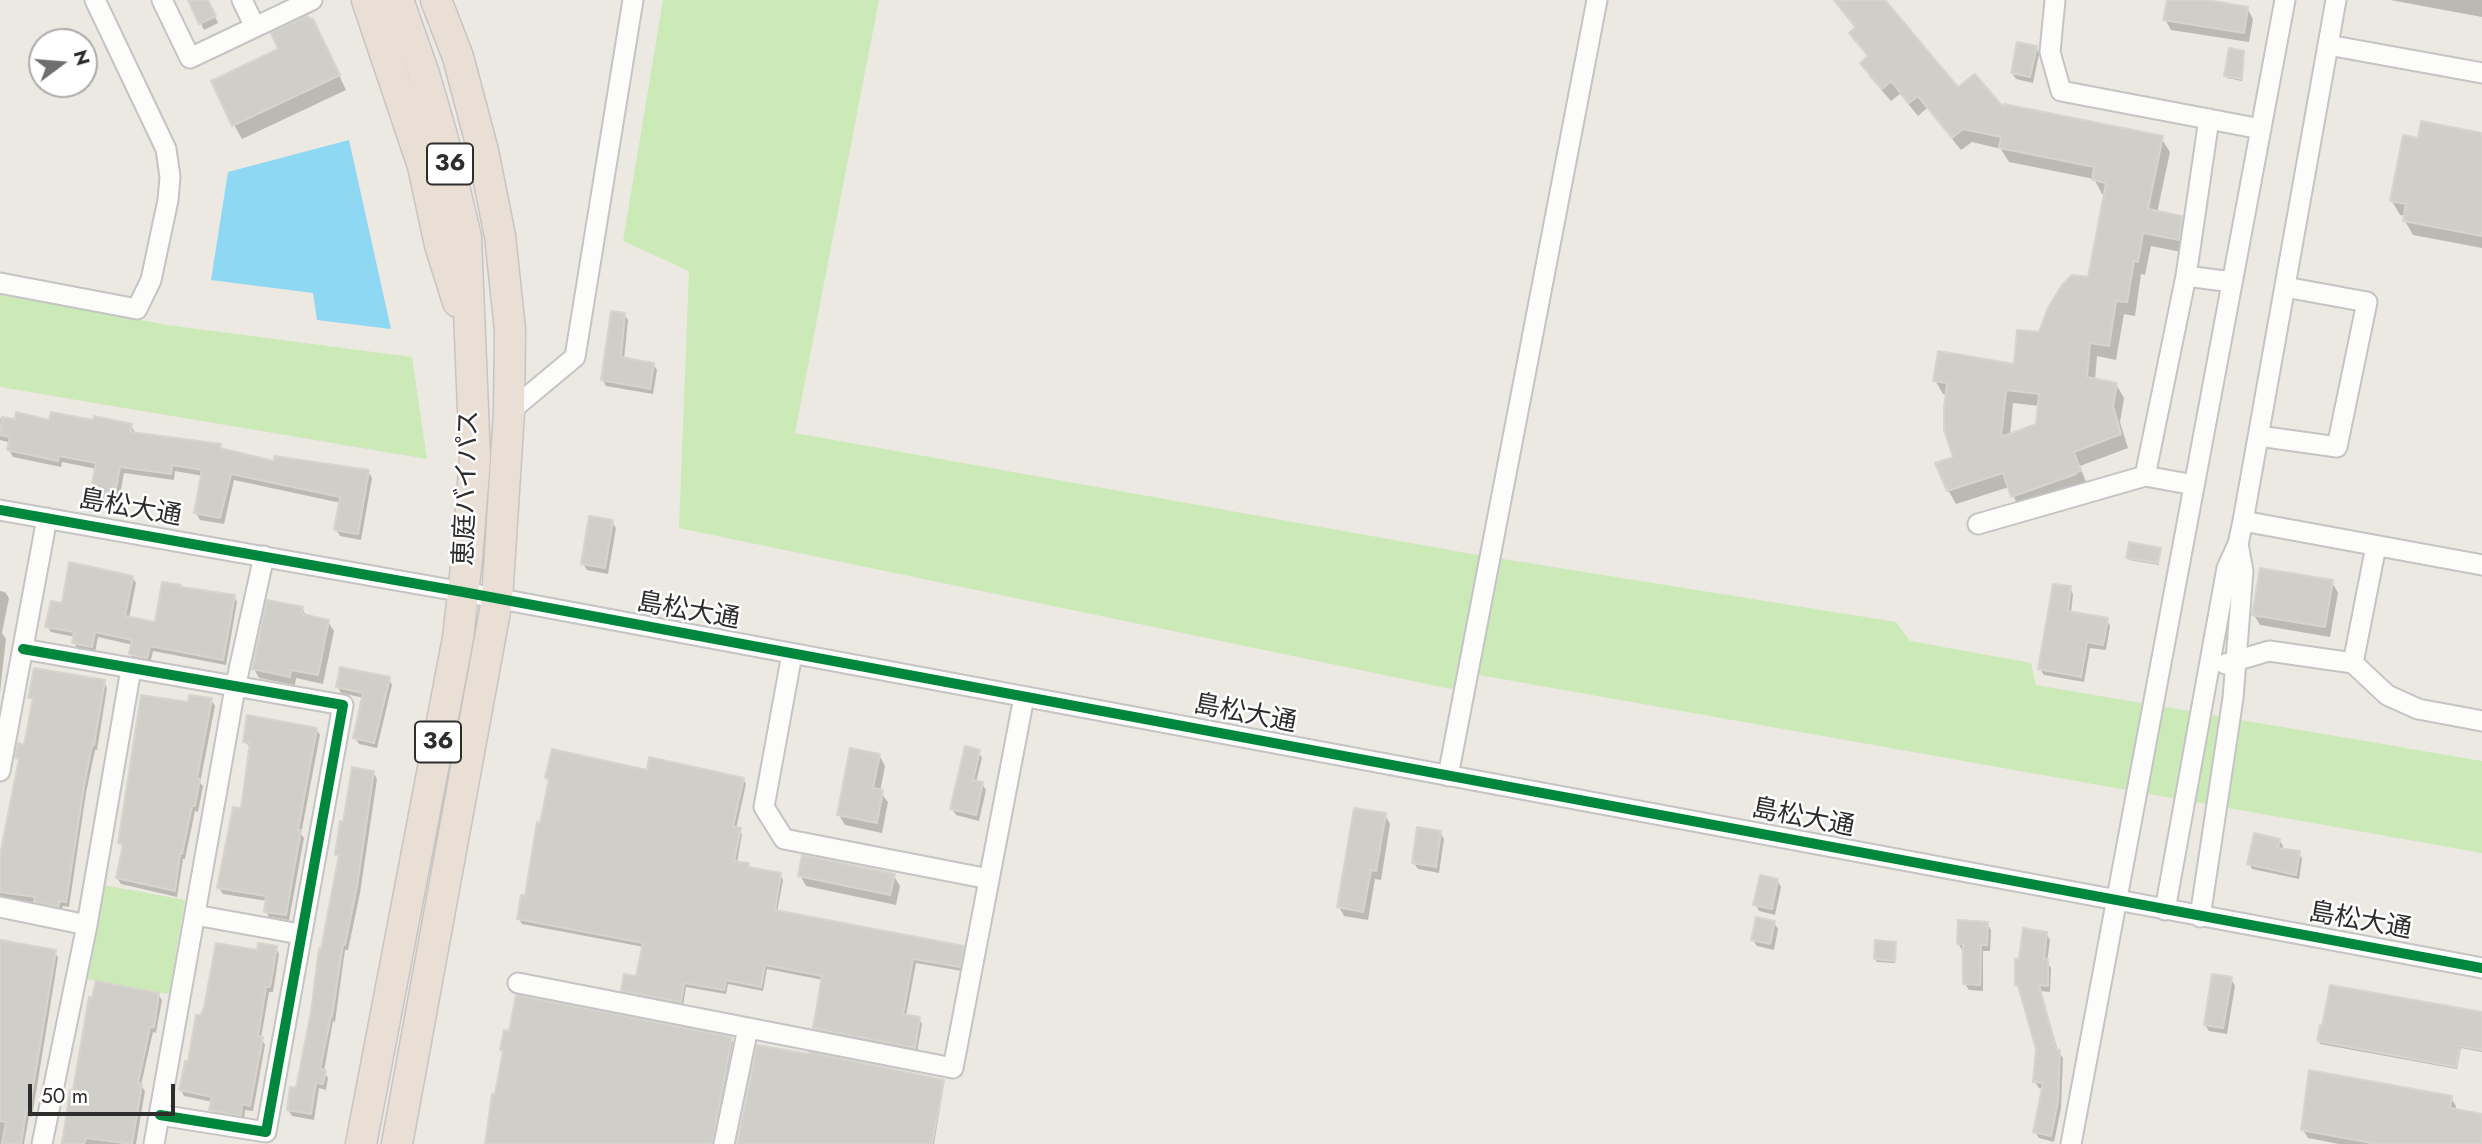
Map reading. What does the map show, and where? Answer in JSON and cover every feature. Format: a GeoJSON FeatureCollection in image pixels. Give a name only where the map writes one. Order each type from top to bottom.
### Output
{"type":"FeatureCollection","features":[{"type":"Feature","properties":{"kind":"highway"},"geometry":{"type":"LineString","coordinates":[[367,0],[423,166],[440,245],[469,335]]}},
{"type":"Feature","properties":{"kind":"highway","name":"恵庭バイパス"},"geometry":{"type":"LineString","coordinates":[[361,1144],[458,638],[475,458],[466,237],[455,185],[424,74],[398,0]]}},
{"type":"Feature","properties":{"kind":"highway","name":"恵庭バイパス"},"geometry":{"type":"LineString","coordinates":[[397,1144],[497,600],[509,411],[510,330],[500,236],[483,151],[461,70],[436,0]]}},
{"type":"Feature","properties":{"kind":"street"},"geometry":{"type":"LineString","coordinates":[[0,283],[137,309],[151,280],[168,200],[170,177],[166,149],[95,0]]}},
{"type":"Feature","properties":{"kind":"street"},"geometry":{"type":"LineString","coordinates":[[162,0],[190,58],[312,0]]}},
{"type":"Feature","properties":{"kind":"street"},"geometry":{"type":"LineString","coordinates":[[242,0],[255,27]]}},
{"type":"Feature","properties":{"kind":"street"},"geometry":{"type":"LineString","coordinates":[[509,411],[575,357],[633,0]]}},
{"type":"Feature","properties":{"kind":"street"},"geometry":{"type":"LineString","coordinates":[[1447,776],[1597,0]]}},
{"type":"Feature","properties":{"kind":"street"},"geometry":{"type":"LineString","coordinates":[[2055,0],[2050,52],[2061,91],[2261,129]]}},
{"type":"Feature","properties":{"kind":"street"},"geometry":{"type":"LineString","coordinates":[[2071,1144],[2285,0]]}},
{"type":"Feature","properties":{"kind":"street"},"geometry":{"type":"LineString","coordinates":[[2165,910],[2227,568],[2238,544],[2259,436],[2336,0]]}},
{"type":"Feature","properties":{"kind":"street"},"geometry":{"type":"LineString","coordinates":[[2328,45],[2482,73]]}},
{"type":"Feature","properties":{"kind":"street"},"geometry":{"type":"LineString","coordinates":[[2144,476],[2186,276],[2209,119]]}},
{"type":"Feature","properties":{"kind":"street"},"geometry":{"type":"LineString","coordinates":[[2186,276],[2232,282]]}},
{"type":"Feature","properties":{"kind":"street"},"geometry":{"type":"LineString","coordinates":[[2259,436],[2337,447],[2367,302],[2285,287]]}},
{"type":"Feature","properties":{"kind":"street"},"geometry":{"type":"LineString","coordinates":[[1978,524],[2144,476],[2194,485]]}},
{"type":"Feature","properties":{"kind":"street","name":"島松大通"},"geometry":{"type":"LineString","coordinates":[[0,510],[463,592],[2482,968]]}},
{"type":"Feature","properties":{"kind":"street"},"geometry":{"type":"LineString","coordinates":[[0,771],[47,518]]}},
{"type":"Feature","properties":{"kind":"street"},"geometry":{"type":"LineString","coordinates":[[2243,521],[2482,565]]}},
{"type":"Feature","properties":{"kind":"street"},"geometry":{"type":"LineString","coordinates":[[2200,916],[2233,698],[2243,571],[2238,544]]}},
{"type":"Feature","properties":{"kind":"street"},"geometry":{"type":"LineString","coordinates":[[2353,663],[2376,546]]}},
{"type":"Feature","properties":{"kind":"street"},"geometry":{"type":"LineString","coordinates":[[154,1144],[235,688],[264,556]]}},
{"type":"Feature","properties":{"kind":"street"},"geometry":{"type":"LineString","coordinates":[[23,649],[343,705],[266,1132],[160,1115]]}},
{"type":"Feature","properties":{"kind":"street"},"geometry":{"type":"LineString","coordinates":[[2210,669],[2269,651],[2353,663],[2387,695],[2418,709],[2482,721]]}},
{"type":"Feature","properties":{"kind":"street"},"geometry":{"type":"LineString","coordinates":[[792,654],[764,807],[784,839],[989,879]]}},
{"type":"Feature","properties":{"kind":"street"},"geometry":{"type":"LineString","coordinates":[[42,1144],[87,925],[131,669]]}},
{"type":"Feature","properties":{"kind":"street"},"geometry":{"type":"LineString","coordinates":[[518,983],[953,1068],[1024,697]]}},
{"type":"Feature","properties":{"kind":"street"},"geometry":{"type":"LineString","coordinates":[[0,907],[87,925]]}},
{"type":"Feature","properties":{"kind":"street"},"geometry":{"type":"LineString","coordinates":[[195,915],[300,934]]}},
{"type":"Feature","properties":{"kind":"street"},"geometry":{"type":"LineString","coordinates":[[724,1144],[748,1028]]}},
{"type":"Feature","properties":{"kind":"green space"},"geometry":{"type":"Polygon","coordinates":[[[663,0],[879,0],[795,433],[1472,554],[1896,622],[1910,641],[2031,663],[2036,685],[2482,761],[2482,853],[1479,675],[1451,689],[679,528],[689,271],[623,241],[663,0]]]}},
{"type":"Feature","properties":{"kind":"green space"},"geometry":{"type":"Polygon","coordinates":[[[0,293],[167,325],[412,357],[427,459],[0,387],[0,293]]]}},
{"type":"Feature","properties":{"kind":"green space"},"geometry":{"type":"Polygon","coordinates":[[[103,885],[185,900],[169,994],[86,979],[103,885]]]}},
{"type":"Feature","properties":{"kind":"water"},"geometry":{"type":"Polygon","coordinates":[[[349,140],[391,329],[317,320],[313,293],[211,280],[228,172],[349,140]]]}},
{"type":"Feature","properties":{"kind":"building"},"geometry":{"type":"Polygon","coordinates":[[[188,0],[208,0],[216,16],[199,24],[188,0]]]}},
{"type":"Feature","properties":{"kind":"building"},"geometry":{"type":"Polygon","coordinates":[[[1834,0],[1885,0],[1958,87],[1975,74],[2004,108],[2004,104],[2163,136],[2148,209],[2182,216],[2179,240],[2143,233],[2138,262],[2134,261],[2127,302],[2116,301],[2109,346],[2090,343],[2087,377],[2117,383],[2113,406],[2121,434],[2074,452],[2081,471],[2075,472],[2076,474],[2011,497],[2003,473],[1947,491],[1935,463],[1953,457],[1944,430],[1947,383],[1933,381],[1938,351],[2014,364],[2017,330],[2039,332],[2048,308],[2062,285],[2072,275],[2088,277],[2106,183],[2092,180],[2094,167],[1999,148],[2001,137],[1963,129],[1952,138],[1918,96],[1909,103],[1891,81],[1882,89],[1860,63],[1868,56],[1849,33],[1856,27],[1834,0]],[[2006,390],[2001,437],[2036,424],[2039,394],[2006,390]]]}},
{"type":"Feature","properties":{"kind":"building"},"geometry":{"type":"Polygon","coordinates":[[[2167,0],[2208,0],[2248,7],[2244,33],[2163,20],[2167,0]]]}},
{"type":"Feature","properties":{"kind":"building"},"geometry":{"type":"Polygon","coordinates":[[[306,16],[313,19],[340,75],[232,126],[211,81],[278,49],[271,33],[306,16]]]}},
{"type":"Feature","properties":{"kind":"building"},"geometry":{"type":"Polygon","coordinates":[[[2017,42],[2037,46],[2030,77],[2011,73],[2017,42]]]}},
{"type":"Feature","properties":{"kind":"building"},"geometry":{"type":"Polygon","coordinates":[[[2229,48],[2244,51],[2242,79],[2224,76],[2229,48]]]}},
{"type":"Feature","properties":{"kind":"building"},"geometry":{"type":"Polygon","coordinates":[[[2421,121],[2482,133],[2482,236],[2403,221],[2406,204],[2390,201],[2403,135],[2418,138],[2421,121]]]}},
{"type":"Feature","properties":{"kind":"building"},"geometry":{"type":"Polygon","coordinates":[[[611,311],[625,313],[621,357],[654,363],[650,389],[601,380],[611,311]]]}},
{"type":"Feature","properties":{"kind":"building"},"geometry":{"type":"Polygon","coordinates":[[[16,412],[49,420],[51,412],[93,420],[94,416],[132,424],[131,432],[221,444],[220,448],[274,461],[274,456],[369,470],[358,534],[334,530],[340,497],[231,474],[220,518],[194,513],[202,470],[172,465],[171,474],[120,467],[114,499],[90,495],[96,463],[59,456],[58,461],[7,450],[10,437],[0,435],[2,417],[15,419],[16,412]]]}},
{"type":"Feature","properties":{"kind":"building"},"geometry":{"type":"Polygon","coordinates":[[[589,516],[613,520],[605,568],[581,564],[589,516]]]}},
{"type":"Feature","properties":{"kind":"building"},"geometry":{"type":"Polygon","coordinates":[[[2129,542],[2161,548],[2158,563],[2126,558],[2129,542]]]}},
{"type":"Feature","properties":{"kind":"building"},"geometry":{"type":"Polygon","coordinates":[[[69,562],[133,576],[125,616],[155,622],[162,582],[235,595],[223,660],[150,646],[147,658],[141,657],[129,654],[132,640],[95,632],[92,647],[72,643],[74,632],[45,627],[51,601],[62,603],[69,562]]]}},
{"type":"Feature","properties":{"kind":"building"},"geometry":{"type":"Polygon","coordinates":[[[2260,568],[2333,580],[2325,627],[2252,615],[2260,568]]]}},
{"type":"Feature","properties":{"kind":"building"},"geometry":{"type":"Polygon","coordinates":[[[2053,584],[2071,586],[2068,611],[2108,618],[2103,645],[2087,642],[2081,677],[2038,669],[2053,584]]]}},
{"type":"Feature","properties":{"kind":"building"},"geometry":{"type":"Polygon","coordinates":[[[267,600],[303,607],[302,614],[329,620],[318,675],[291,670],[290,677],[252,669],[267,600]]]}},
{"type":"Feature","properties":{"kind":"building"},"geometry":{"type":"Polygon","coordinates":[[[340,667],[390,677],[374,743],[353,738],[363,693],[336,687],[340,667]]]}},
{"type":"Feature","properties":{"kind":"building"},"geometry":{"type":"Polygon","coordinates":[[[34,668],[105,680],[84,786],[66,902],[60,901],[58,907],[34,902],[35,897],[0,892],[0,855],[19,759],[15,758],[18,743],[24,745],[33,698],[28,698],[34,668]]]}},
{"type":"Feature","properties":{"kind":"building"},"geometry":{"type":"Polygon","coordinates":[[[141,695],[188,702],[189,695],[212,698],[197,778],[200,779],[195,806],[192,806],[180,854],[175,891],[116,878],[123,844],[118,843],[141,695]]]}},
{"type":"Feature","properties":{"kind":"building"},"geometry":{"type":"Polygon","coordinates":[[[247,715],[317,728],[286,915],[264,912],[266,896],[217,888],[233,807],[241,808],[250,743],[243,742],[247,715]]]}},
{"type":"Feature","properties":{"kind":"building"},"geometry":{"type":"Polygon","coordinates":[[[965,746],[980,750],[973,780],[983,782],[976,815],[950,809],[965,746]]]}},
{"type":"Feature","properties":{"kind":"building"},"geometry":{"type":"Polygon","coordinates":[[[850,748],[880,754],[873,788],[883,790],[877,823],[837,815],[850,748]]]}},
{"type":"Feature","properties":{"kind":"building"},"geometry":{"type":"Polygon","coordinates":[[[552,749],[647,770],[649,757],[744,778],[733,826],[741,828],[734,861],[749,863],[748,867],[781,873],[775,910],[964,946],[960,967],[913,959],[903,1014],[920,1017],[915,1048],[813,1028],[822,976],[765,965],[761,987],[726,980],[724,990],[684,983],[681,1002],[621,991],[624,974],[636,976],[643,943],[517,919],[521,895],[525,896],[537,822],[540,823],[549,779],[545,778],[552,749]]]}},
{"type":"Feature","properties":{"kind":"building"},"geometry":{"type":"Polygon","coordinates":[[[352,767],[374,771],[357,886],[345,945],[343,944],[332,1016],[320,1069],[326,1070],[323,1084],[316,1083],[311,1114],[287,1110],[290,1087],[296,1088],[311,1012],[319,948],[321,949],[339,855],[335,855],[340,821],[343,822],[352,767]]]}},
{"type":"Feature","properties":{"kind":"building"},"geometry":{"type":"Polygon","coordinates":[[[1354,808],[1386,813],[1376,871],[1371,870],[1363,912],[1337,907],[1354,808]]]}},
{"type":"Feature","properties":{"kind":"building"},"geometry":{"type":"Polygon","coordinates":[[[1417,827],[1441,831],[1436,867],[1412,863],[1417,827]]]}},
{"type":"Feature","properties":{"kind":"building"},"geometry":{"type":"Polygon","coordinates":[[[2254,833],[2280,839],[2278,848],[2300,851],[2296,875],[2247,864],[2254,833]]]}},
{"type":"Feature","properties":{"kind":"building"},"geometry":{"type":"Polygon","coordinates":[[[802,855],[895,874],[890,895],[798,876],[802,855]]]}},
{"type":"Feature","properties":{"kind":"building"},"geometry":{"type":"Polygon","coordinates":[[[1760,875],[1778,879],[1772,909],[1753,905],[1760,875]]]}},
{"type":"Feature","properties":{"kind":"building"},"geometry":{"type":"Polygon","coordinates":[[[1756,917],[1775,921],[1770,944],[1751,940],[1756,917]]]}},
{"type":"Feature","properties":{"kind":"building"},"geometry":{"type":"Polygon","coordinates":[[[1958,920],[1988,922],[1987,945],[1981,945],[1980,985],[1963,984],[1963,944],[1957,944],[1958,920]]]}},
{"type":"Feature","properties":{"kind":"building"},"geometry":{"type":"Polygon","coordinates":[[[2023,928],[2047,932],[2044,959],[2048,959],[2048,986],[2039,985],[2056,1049],[2060,1050],[2058,1101],[2051,1136],[2033,1132],[2043,1083],[2033,1082],[2036,1049],[2018,985],[2015,985],[2015,959],[2019,959],[2023,928]]]}},
{"type":"Feature","properties":{"kind":"building"},"geometry":{"type":"Polygon","coordinates":[[[0,940],[56,950],[21,1144],[2,1144],[6,1122],[0,1121],[0,940]]]}},
{"type":"Feature","properties":{"kind":"building"},"geometry":{"type":"Polygon","coordinates":[[[1875,940],[1896,942],[1895,961],[1874,959],[1875,940]]]}},
{"type":"Feature","properties":{"kind":"building"},"geometry":{"type":"Polygon","coordinates":[[[216,943],[257,950],[258,943],[277,946],[270,987],[266,987],[258,1036],[263,1037],[250,1106],[242,1104],[241,1116],[209,1110],[212,1097],[179,1090],[185,1061],[188,1062],[196,1015],[201,1015],[204,1007],[216,943]]]}},
{"type":"Feature","properties":{"kind":"building"},"geometry":{"type":"Polygon","coordinates":[[[2212,974],[2232,977],[2223,1028],[2204,1025],[2212,974]]]}},
{"type":"Feature","properties":{"kind":"building"},"geometry":{"type":"Polygon","coordinates":[[[96,981],[159,993],[154,1027],[150,1027],[138,1083],[142,1084],[132,1144],[86,1138],[84,1144],[62,1144],[89,997],[92,998],[96,981]]]}},
{"type":"Feature","properties":{"kind":"building"},"geometry":{"type":"Polygon","coordinates":[[[2330,985],[2482,1012],[2482,1050],[2460,1046],[2456,1067],[2317,1041],[2330,985]]]}},
{"type":"Feature","properties":{"kind":"building"},"geometry":{"type":"Polygon","coordinates":[[[516,995],[732,1037],[712,1144],[485,1144],[492,1094],[495,1094],[503,1051],[500,1050],[504,1030],[509,1031],[516,995]]]}},
{"type":"Feature","properties":{"kind":"building"},"geometry":{"type":"Polygon","coordinates":[[[757,1045],[809,1052],[944,1080],[932,1144],[737,1144],[757,1045]]]}},
{"type":"Feature","properties":{"kind":"building"},"geometry":{"type":"Polygon","coordinates":[[[2309,1070],[2452,1096],[2450,1108],[2482,1114],[2482,1144],[2377,1144],[2301,1130],[2309,1070]]]}},
{"type":"Feature","properties":{"kind":"cycle path"},"geometry":{"type":"LineString","coordinates":[[0,510],[463,592],[2482,968]]}},
{"type":"Feature","properties":{"kind":"cycle path"},"geometry":{"type":"LineString","coordinates":[[23,649],[343,705],[266,1132],[160,1115]]}}]}
